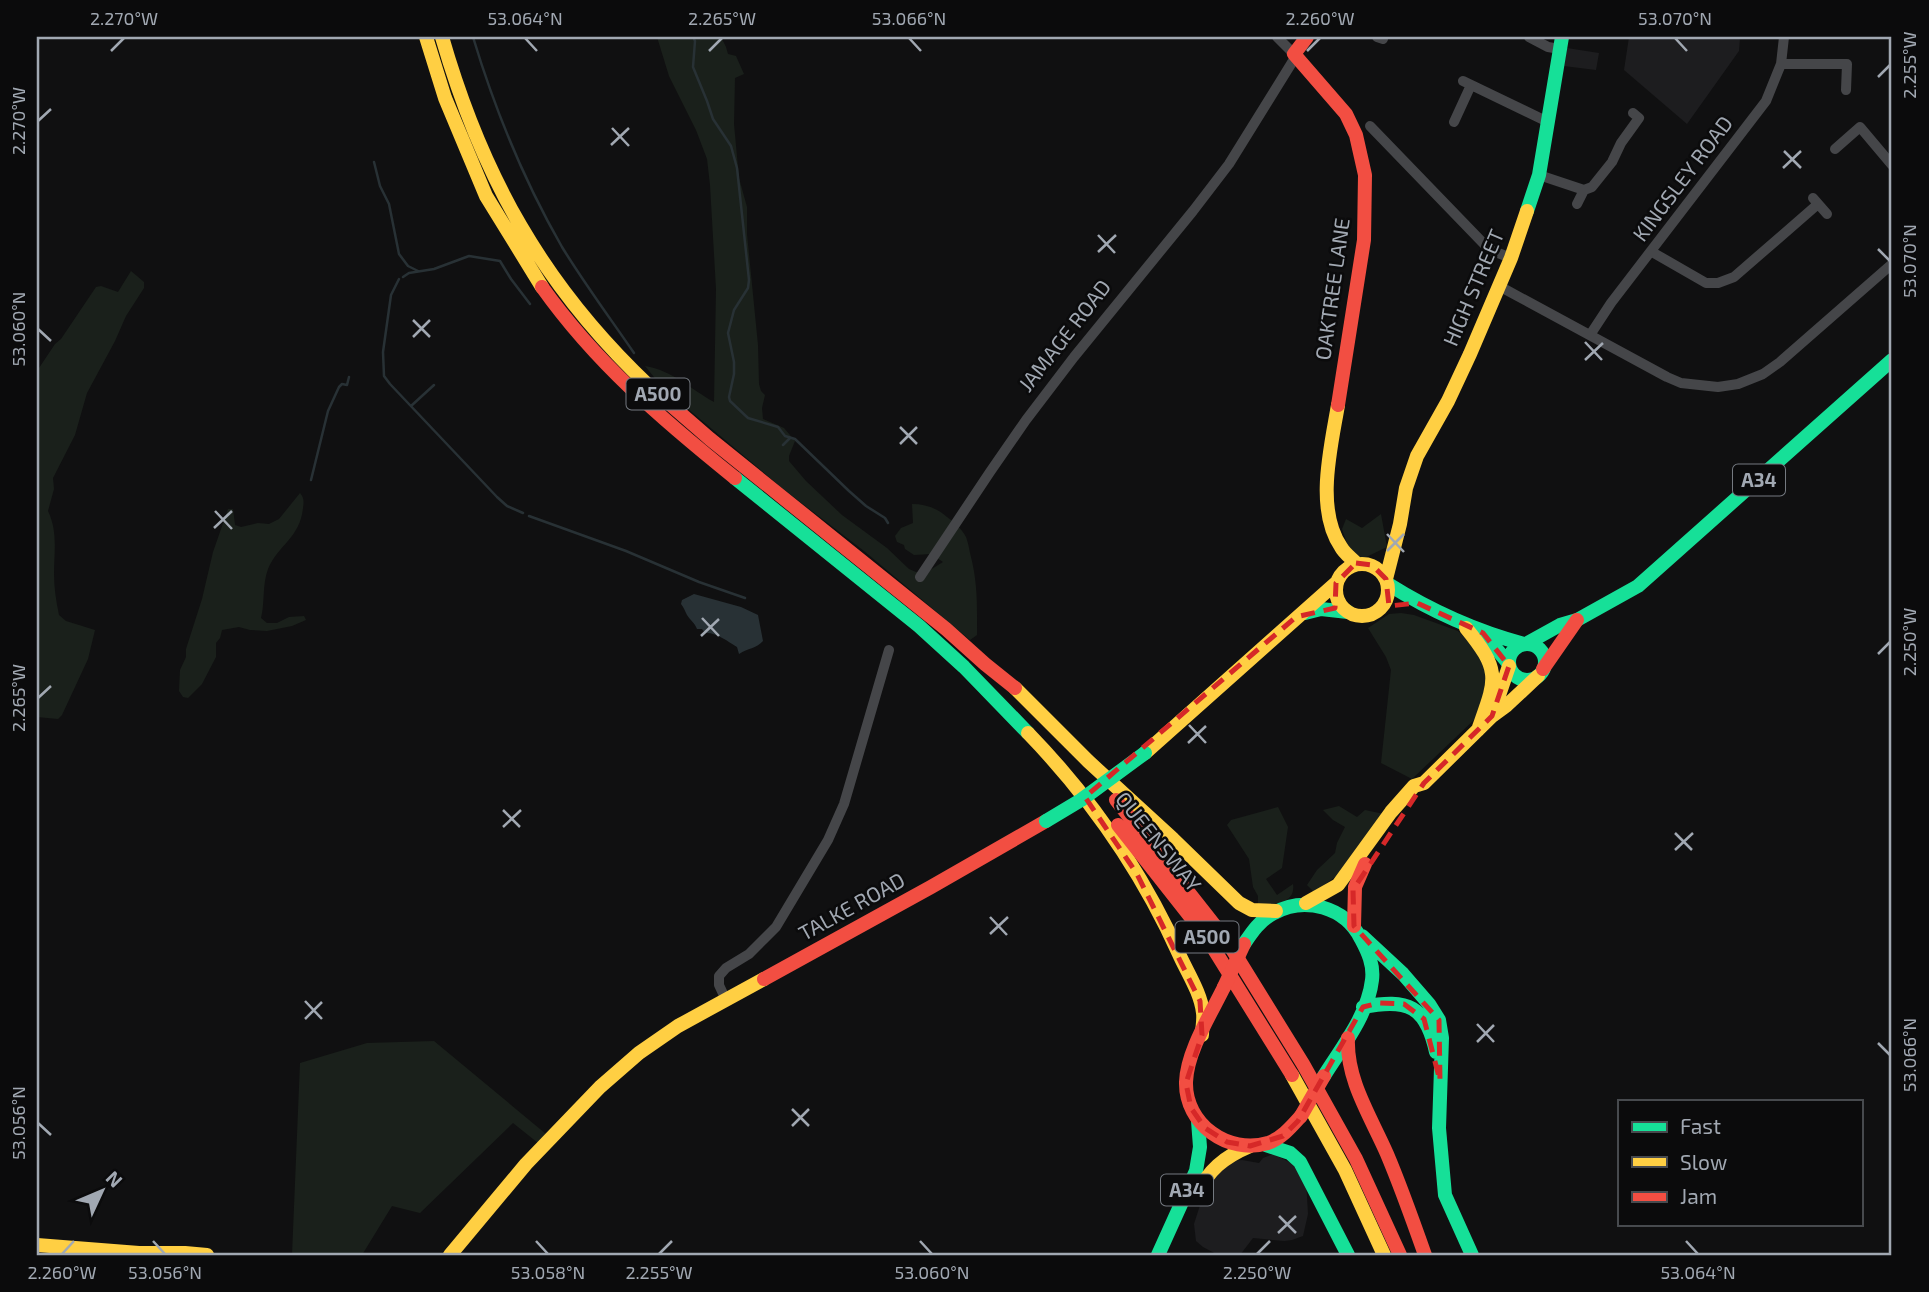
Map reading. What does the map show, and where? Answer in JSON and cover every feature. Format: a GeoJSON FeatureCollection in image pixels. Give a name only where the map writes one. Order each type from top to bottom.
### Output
{"type":"FeatureCollection","features":[{"type":"Feature","properties":{"kind":"main road","name":"A500"},"geometry":{"type":"LineString","coordinates":[[426,37],[445,98],[486,196],[544,290],[580,335],[617,376],[668,424],[919,626],[964,667]]}},
{"type":"Feature","properties":{"kind":"main road","name":"A500"},"geometry":{"type":"LineString","coordinates":[[442,37],[458,91],[507,203],[556,281],[590,325],[623,362],[673,408],[946,629],[985,664]]}},
{"type":"Feature","properties":{"kind":"main road","name":"JAMAGE ROAD"},"geometry":{"type":"LineString","coordinates":[[1295,55],[1307,37]]}},
{"type":"Feature","properties":{"kind":"main road","name":"HIGH STREET"},"geometry":{"type":"LineString","coordinates":[[1387,581],[1406,488],[1417,456],[1448,401],[1499,286],[1539,175],[1561,43]]}},
{"type":"Feature","properties":{"kind":"main road","name":"OAKTREE LANE"},"geometry":{"type":"LineString","coordinates":[[1295,55],[1346,114],[1356,135],[1365,175],[1364,240],[1327,472],[1328,512],[1335,536],[1341,548],[1360,563]]}},
{"type":"Feature","properties":{"kind":"main road","name":"A34"},"geometry":{"type":"LineString","coordinates":[[1525,644],[1560,625],[1577,620],[1638,586],[1892,360]]}},
{"type":"Feature","properties":{"kind":"main road"},"geometry":{"type":"LineString","coordinates":[[1387,581],[1387,600],[1374,614],[1356,615],[1348,612],[1338,601],[1336,594],[1339,578],[1360,563],[1376,559],[1394,544]]}},
{"type":"Feature","properties":{"kind":"main road","name":"OAKTREE LANE"},"geometry":{"type":"LineString","coordinates":[[1339,578],[1341,548]]}},
{"type":"Feature","properties":{"kind":"main road"},"geometry":{"type":"LineString","coordinates":[[1360,563],[1379,569],[1387,581],[1417,603],[1483,633],[1536,647],[1544,658],[1540,673],[1529,680],[1519,678],[1483,633]]}},
{"type":"Feature","properties":{"kind":"main road","name":"TALKE ROAD"},"geometry":{"type":"LineString","coordinates":[[454,1254],[526,1164],[608,1079],[639,1053],[678,1026],[931,887],[1081,800],[1145,753],[1339,578]]}},
{"type":"Feature","properties":{"kind":"main road"},"geometry":{"type":"LineString","coordinates":[[1381,608],[1417,603]]}},
{"type":"Feature","properties":{"kind":"main road","name":"TALKE ROAD"},"geometry":{"type":"LineString","coordinates":[[1296,617],[1314,609],[1327,608],[1348,612]]}},
{"type":"Feature","properties":{"kind":"main road","name":"A34"},"geometry":{"type":"LineString","coordinates":[[1306,903],[1338,886],[1391,812],[1414,786],[1424,783],[1540,673],[1577,620]]}},
{"type":"Feature","properties":{"kind":"main road"},"geometry":{"type":"LineString","coordinates":[[1461,623],[1492,663],[1493,687],[1477,731]]}},
{"type":"Feature","properties":{"kind":"main road"},"geometry":{"type":"LineString","coordinates":[[1509,665],[1514,650],[1525,644]]}},
{"type":"Feature","properties":{"kind":"main road"},"geometry":{"type":"LineString","coordinates":[[985,664],[1018,690],[1088,761],[1239,903],[1252,910],[1276,911],[1306,903],[1338,912],[1403,974],[1429,1004],[1439,1020],[1442,1038],[1438,1128],[1445,1195],[1472,1255]]}},
{"type":"Feature","properties":{"kind":"main road","name":"QUEENSWAY"},"geometry":{"type":"LineString","coordinates":[[985,664],[1059,737],[1126,811],[1227,941],[1303,1064],[1350,1147],[1401,1255]]}},
{"type":"Feature","properties":{"kind":"main road","name":"A34"},"geometry":{"type":"LineString","coordinates":[[1492,716],[1509,665]]}},
{"type":"Feature","properties":{"kind":"main road"},"geometry":{"type":"LineString","coordinates":[[964,667],[1077,787],[1118,842],[1169,932],[1189,974],[1203,1014],[1202,1035]]}},
{"type":"Feature","properties":{"kind":"main road","name":"QUEENSWAY"},"geometry":{"type":"LineString","coordinates":[[964,667],[1002,700],[1066,765],[1207,937],[1299,1087],[1345,1171],[1384,1255]]}},
{"type":"Feature","properties":{"kind":"main road","name":"A34"},"geometry":{"type":"LineString","coordinates":[[1356,929],[1353,900],[1356,880],[1383,838],[1422,793],[1424,783]]}},
{"type":"Feature","properties":{"kind":"main road"},"geometry":{"type":"LineString","coordinates":[[1276,911],[1257,924],[1244,944],[1189,1066],[1186,1083],[1188,1096],[1198,1121],[1219,1138],[1237,1145],[1266,1145],[1290,1153],[1300,1162],[1348,1255]]}},
{"type":"Feature","properties":{"kind":"main road"},"geometry":{"type":"LineString","coordinates":[[1266,1145],[1283,1136],[1301,1116],[1368,996],[1373,978],[1369,954],[1356,929]]}},
{"type":"Feature","properties":{"kind":"main road"},"geometry":{"type":"LineString","coordinates":[[1363,1007],[1398,1002],[1410,1006],[1420,1014],[1430,1027],[1440,1081]]}},
{"type":"Feature","properties":{"kind":"main road"},"geometry":{"type":"LineString","coordinates":[[1348,1035],[1346,1054],[1350,1071],[1390,1161],[1425,1255]]}},
{"type":"Feature","properties":{"kind":"main road","name":"A34"},"geometry":{"type":"LineString","coordinates":[[1158,1255],[1196,1171],[1200,1147],[1198,1121]]}},
{"type":"Feature","properties":{"kind":"main road","name":"A34"},"geometry":{"type":"LineString","coordinates":[[1170,1255],[1209,1172],[1224,1157],[1250,1146]]}},
{"type":"Feature","properties":{"kind":"main road"},"geometry":{"type":"LineString","coordinates":[[37,1245],[207,1255]]}},
{"type":"Feature","properties":{"kind":"street"},"geometry":{"type":"LineString","coordinates":[[1277,37],[1295,55]]}},
{"type":"Feature","properties":{"kind":"street"},"geometry":{"type":"LineString","coordinates":[[1529,37],[1548,47],[1561,43]]}},
{"type":"Feature","properties":{"kind":"street","name":"KINGSLEY ROAD"},"geometry":{"type":"LineString","coordinates":[[1590,335],[1611,303],[1766,101],[1781,64],[1784,37]]}},
{"type":"Feature","properties":{"kind":"street","name":"JAMAGE ROAD"},"geometry":{"type":"LineString","coordinates":[[920,577],[1026,420],[1229,164],[1295,55]]}},
{"type":"Feature","properties":{"kind":"street"},"geometry":{"type":"LineString","coordinates":[[1781,64],[1847,64],[1846,90]]}},
{"type":"Feature","properties":{"kind":"street"},"geometry":{"type":"LineString","coordinates":[[1454,122],[1467,83],[1548,122]]}},
{"type":"Feature","properties":{"kind":"street"},"geometry":{"type":"LineString","coordinates":[[1539,175],[1584,190],[1592,187],[1612,162],[1621,143],[1639,118],[1633,113]]}},
{"type":"Feature","properties":{"kind":"street"},"geometry":{"type":"LineString","coordinates":[[1370,126],[1485,244],[1493,251],[1511,258]]}},
{"type":"Feature","properties":{"kind":"street"},"geometry":{"type":"LineString","coordinates":[[1835,149],[1860,127],[1892,164]]}},
{"type":"Feature","properties":{"kind":"street"},"geometry":{"type":"LineString","coordinates":[[1577,204],[1584,190]]}},
{"type":"Feature","properties":{"kind":"street"},"geometry":{"type":"LineString","coordinates":[[1652,252],[1706,282],[1726,281],[1734,277],[1815,201],[1827,214]]}},
{"type":"Feature","properties":{"kind":"street"},"geometry":{"type":"LineString","coordinates":[[1499,286],[1681,383],[1707,387],[1738,384],[1763,374],[1892,264]]}},
{"type":"Feature","properties":{"kind":"street"},"geometry":{"type":"LineString","coordinates":[[726,1000],[719,985],[719,976],[726,968],[749,954],[776,927],[828,840],[844,804],[889,650]]}},
{"type":"Feature","properties":{"kind":"highlighted area"},"geometry":{"type":"Polygon","coordinates":[[[1356,563],[1372,565],[1386,579],[1389,606],[1417,603],[1483,633],[1509,666],[1492,716],[1424,783],[1353,890],[1354,926],[1439,1020],[1440,1081],[1424,1019],[1404,1004],[1379,1003],[1363,1007],[1298,1121],[1283,1136],[1250,1146],[1227,1142],[1205,1128],[1191,1108],[1186,1083],[1202,1035],[1200,1001],[1137,874],[1085,797],[1296,617],[1335,608],[1336,583],[1356,563]]]}},
{"type":"Feature","properties":{"kind":"shaded area"},"geometry":{"type":"Polygon","coordinates":[[[657,37],[721,37],[728,54],[736,56],[744,74],[735,78],[734,124],[739,178],[747,207],[759,384],[765,395],[763,419],[784,428],[795,441],[789,461],[806,481],[842,515],[887,548],[909,569],[927,572],[943,562],[931,554],[914,555],[897,542],[895,536],[901,528],[913,523],[912,504],[935,509],[960,528],[967,541],[976,584],[977,635],[970,640],[662,387],[645,366],[673,376],[714,402],[716,289],[707,159],[669,76],[657,37]]]}},
{"type":"Feature","properties":{"kind":"shaded area"},"geometry":{"type":"Polygon","coordinates":[[[1629,37],[1740,38],[1739,51],[1687,124],[1624,70],[1629,37]]]}},
{"type":"Feature","properties":{"kind":"shaded area"},"geometry":{"type":"Polygon","coordinates":[[[1567,48],[1599,53],[1596,70],[1564,66],[1567,48]]]}},
{"type":"Feature","properties":{"kind":"shaded area"},"geometry":{"type":"Polygon","coordinates":[[[131,271],[144,282],[144,288],[126,316],[87,393],[75,435],[53,478],[54,489],[48,511],[54,534],[54,584],[59,615],[66,621],[95,630],[88,659],[62,715],[58,719],[37,717],[37,371],[96,287],[118,292],[131,271]]]}},
{"type":"Feature","properties":{"kind":"shaded area"},"geometry":{"type":"Polygon","coordinates":[[[300,493],[304,501],[301,518],[298,527],[268,569],[261,618],[267,623],[277,623],[289,617],[304,616],[306,620],[267,631],[239,627],[222,630],[216,643],[216,657],[202,684],[188,698],[183,697],[179,691],[180,670],[228,509],[233,509],[235,525],[241,527],[258,523],[269,524],[279,519],[300,493]]]}},
{"type":"Feature","properties":{"kind":"shaded area"},"geometry":{"type":"Polygon","coordinates":[[[1381,514],[1387,547],[1362,559],[1351,555],[1342,529],[1346,519],[1362,528],[1381,514]]]}},
{"type":"Feature","properties":{"kind":"shaded area"},"geometry":{"type":"Polygon","coordinates":[[[694,594],[741,607],[758,615],[763,641],[739,654],[737,647],[697,629],[681,604],[682,600],[694,594]]]}},
{"type":"Feature","properties":{"kind":"shaded area"},"geometry":{"type":"Polygon","coordinates":[[[1401,613],[1458,631],[1480,652],[1487,665],[1489,686],[1476,718],[1412,779],[1381,763],[1391,670],[1368,628],[1389,614],[1401,613]]]}},
{"type":"Feature","properties":{"kind":"shaded area"},"geometry":{"type":"Polygon","coordinates":[[[1339,806],[1357,817],[1365,810],[1384,814],[1345,870],[1314,892],[1307,885],[1317,870],[1335,853],[1345,827],[1323,810],[1339,806]]]}},
{"type":"Feature","properties":{"kind":"shaded area"},"geometry":{"type":"Polygon","coordinates":[[[1278,807],[1288,827],[1282,868],[1266,879],[1277,895],[1293,884],[1293,891],[1291,896],[1282,902],[1258,907],[1249,859],[1227,825],[1231,820],[1278,807]]]}},
{"type":"Feature","properties":{"kind":"shaded area"},"geometry":{"type":"Polygon","coordinates":[[[434,1041],[546,1134],[538,1143],[513,1123],[420,1213],[392,1206],[362,1255],[292,1255],[300,1063],[367,1043],[434,1041]]]}},
{"type":"Feature","properties":{"kind":"shaded area"},"geometry":{"type":"Polygon","coordinates":[[[1273,1154],[1293,1164],[1306,1180],[1308,1214],[1303,1236],[1284,1241],[1253,1238],[1240,1255],[1218,1255],[1203,1247],[1196,1241],[1194,1224],[1214,1175],[1232,1161],[1259,1163],[1273,1154]]]}},
{"type":"Feature","properties":{"kind":"waterway"},"geometry":{"type":"LineString","coordinates":[[473,37],[501,118],[535,197],[570,260],[634,353]]}},
{"type":"Feature","properties":{"kind":"waterway"},"geometry":{"type":"LineString","coordinates":[[693,37],[693,67],[713,119],[731,146],[737,168],[749,280],[748,288],[734,310],[728,333],[734,362],[730,401],[748,418],[778,427],[785,436],[795,439],[849,491],[888,523]]}},
{"type":"Feature","properties":{"kind":"waterway"},"geometry":{"type":"LineString","coordinates":[[374,162],[380,186],[389,204],[399,254],[408,266],[418,271]]}},
{"type":"Feature","properties":{"kind":"waterway"},"geometry":{"type":"LineString","coordinates":[[403,277],[469,256],[500,261],[530,304]]}},
{"type":"Feature","properties":{"kind":"waterway"},"geometry":{"type":"LineString","coordinates":[[399,279],[391,295],[383,352],[384,376],[497,497],[507,506],[523,513]]}},
{"type":"Feature","properties":{"kind":"waterway"},"geometry":{"type":"LineString","coordinates":[[311,480],[328,411],[339,387],[342,384],[347,385],[349,377]]}},
{"type":"Feature","properties":{"kind":"waterway"},"geometry":{"type":"LineString","coordinates":[[411,406],[434,385]]}},
{"type":"Feature","properties":{"kind":"waterway"},"geometry":{"type":"LineString","coordinates":[[783,445],[790,438]]}},
{"type":"Feature","properties":{"kind":"waterway"},"geometry":{"type":"LineString","coordinates":[[529,516],[745,598]]}},
{"type":"Feature","properties":{"kind":"traffic: fast"},"geometry":{"type":"LineString","coordinates":[[1527,211],[1539,175],[1562,37]]}},
{"type":"Feature","properties":{"kind":"traffic: fast"},"geometry":{"type":"LineString","coordinates":[[1526,644],[1560,625],[1577,620],[1638,586],[1892,360]]}},
{"type":"Feature","properties":{"kind":"traffic: fast"},"geometry":{"type":"LineString","coordinates":[[735,478],[919,626],[964,667],[1028,733]]}},
{"type":"Feature","properties":{"kind":"traffic: fast"},"geometry":{"type":"LineString","coordinates":[[1388,584],[1454,619],[1524,644]]}},
{"type":"Feature","properties":{"kind":"traffic: fast"},"geometry":{"type":"LineString","coordinates":[[1305,613],[1321,609],[1348,612]]}},
{"type":"Feature","properties":{"kind":"traffic: fast"},"geometry":{"type":"LineString","coordinates":[[1483,633],[1509,664]]}},
{"type":"Feature","properties":{"kind":"traffic: fast"},"geometry":{"type":"LineString","coordinates":[[1527,644],[1540,649],[1545,662],[1540,675],[1527,680],[1514,675],[1509,662],[1514,649],[1527,644]]}},
{"type":"Feature","properties":{"kind":"traffic: fast"},"geometry":{"type":"LineString","coordinates":[[1046,821],[1081,800],[1145,753]]}},
{"type":"Feature","properties":{"kind":"traffic: fast"},"geometry":{"type":"LineString","coordinates":[[1244,944],[1269,916],[1298,905],[1311,905],[1335,912],[1354,928],[1361,939],[1372,969],[1370,993],[1353,1030],[1324,1076]]}},
{"type":"Feature","properties":{"kind":"traffic: fast"},"geometry":{"type":"LineString","coordinates":[[1362,936],[1403,974],[1439,1020],[1442,1038],[1439,1128],[1445,1195],[1472,1255]]}},
{"type":"Feature","properties":{"kind":"traffic: fast"},"geometry":{"type":"LineString","coordinates":[[1363,1007],[1392,1004],[1413,1009],[1427,1024],[1436,1052]]}},
{"type":"Feature","properties":{"kind":"traffic: fast"},"geometry":{"type":"LineString","coordinates":[[1158,1255],[1196,1171],[1200,1147],[1198,1121]]}},
{"type":"Feature","properties":{"kind":"traffic: fast"},"geometry":{"type":"LineString","coordinates":[[1266,1145],[1290,1153],[1300,1162],[1348,1255]]}},
{"type":"Feature","properties":{"kind":"traffic: slow"},"geometry":{"type":"LineString","coordinates":[[426,37],[445,98],[486,196],[542,287]]}},
{"type":"Feature","properties":{"kind":"traffic: slow"},"geometry":{"type":"LineString","coordinates":[[442,37],[476,136],[521,226],[547,268],[578,309],[611,348],[649,386]]}},
{"type":"Feature","properties":{"kind":"traffic: slow"},"geometry":{"type":"LineString","coordinates":[[1386,579],[1406,488],[1417,456],[1448,401],[1470,354],[1511,258],[1527,211]]}},
{"type":"Feature","properties":{"kind":"traffic: slow"},"geometry":{"type":"LineString","coordinates":[[1338,405],[1327,477],[1329,515],[1333,532],[1341,547],[1356,563]]}},
{"type":"Feature","properties":{"kind":"traffic: slow"},"geometry":{"type":"LineString","coordinates":[[1362,564],[1381,571],[1388,590],[1381,609],[1362,616],[1343,609],[1336,590],[1343,571],[1362,564]]}},
{"type":"Feature","properties":{"kind":"traffic: slow"},"geometry":{"type":"LineString","coordinates":[[1145,753],[1336,583]]}},
{"type":"Feature","properties":{"kind":"traffic: slow"},"geometry":{"type":"LineString","coordinates":[[1466,628],[1486,655],[1492,676],[1489,699],[1478,730]]}},
{"type":"Feature","properties":{"kind":"traffic: slow"},"geometry":{"type":"LineString","coordinates":[[1492,716],[1509,666]]}},
{"type":"Feature","properties":{"kind":"traffic: slow"},"geometry":{"type":"LineString","coordinates":[[1306,903],[1338,885],[1391,812],[1414,786],[1424,783],[1492,716],[1538,676]]}},
{"type":"Feature","properties":{"kind":"traffic: slow"},"geometry":{"type":"LineString","coordinates":[[1015,688],[1088,761],[1239,903],[1252,910],[1276,911]]}},
{"type":"Feature","properties":{"kind":"traffic: slow"},"geometry":{"type":"LineString","coordinates":[[1028,733],[1093,809],[1149,894],[1200,998],[1202,1035]]}},
{"type":"Feature","properties":{"kind":"traffic: slow"},"geometry":{"type":"LineString","coordinates":[[450,1255],[526,1164],[600,1087],[639,1053],[678,1026],[764,979]]}},
{"type":"Feature","properties":{"kind":"traffic: slow"},"geometry":{"type":"LineString","coordinates":[[1292,1075],[1345,1170],[1384,1255]]}},
{"type":"Feature","properties":{"kind":"traffic: slow"},"geometry":{"type":"LineString","coordinates":[[1196,1196],[1218,1165],[1250,1146]]}},
{"type":"Feature","properties":{"kind":"traffic: slow"},"geometry":{"type":"LineString","coordinates":[[37,1245],[207,1255]]}},
{"type":"Feature","properties":{"kind":"traffic: jam"},"geometry":{"type":"LineString","coordinates":[[1307,37],[1294,54],[1346,114],[1356,135],[1365,175],[1364,240],[1338,405]]}},
{"type":"Feature","properties":{"kind":"traffic: jam"},"geometry":{"type":"LineString","coordinates":[[542,287],[608,366],[735,478]]}},
{"type":"Feature","properties":{"kind":"traffic: jam"},"geometry":{"type":"LineString","coordinates":[[649,386],[1015,688]]}},
{"type":"Feature","properties":{"kind":"traffic: jam"},"geometry":{"type":"LineString","coordinates":[[1543,669],[1577,620]]}},
{"type":"Feature","properties":{"kind":"traffic: jam"},"geometry":{"type":"LineString","coordinates":[[1116,800],[1227,941],[1303,1064],[1356,1159],[1400,1255]]}},
{"type":"Feature","properties":{"kind":"traffic: jam"},"geometry":{"type":"LineString","coordinates":[[764,979],[1046,821]]}},
{"type":"Feature","properties":{"kind":"traffic: jam"},"geometry":{"type":"LineString","coordinates":[[1118,825],[1207,938],[1292,1075]]}},
{"type":"Feature","properties":{"kind":"traffic: jam"},"geometry":{"type":"LineString","coordinates":[[1354,926],[1355,887],[1365,864]]}},
{"type":"Feature","properties":{"kind":"traffic: jam"},"geometry":{"type":"LineString","coordinates":[[1224,987],[1244,944]]}},
{"type":"Feature","properties":{"kind":"traffic: jam"},"geometry":{"type":"LineString","coordinates":[[1224,987],[1200,1033],[1187,1070],[1188,1097],[1193,1111],[1212,1133],[1224,1140],[1253,1146],[1278,1138],[1301,1116]]}},
{"type":"Feature","properties":{"kind":"traffic: jam"},"geometry":{"type":"LineString","coordinates":[[1348,1038],[1348,1054],[1355,1083],[1392,1166],[1425,1255]]}},
{"type":"Feature","properties":{"kind":"traffic: jam"},"geometry":{"type":"LineString","coordinates":[[1301,1116],[1324,1076]]}}]}
